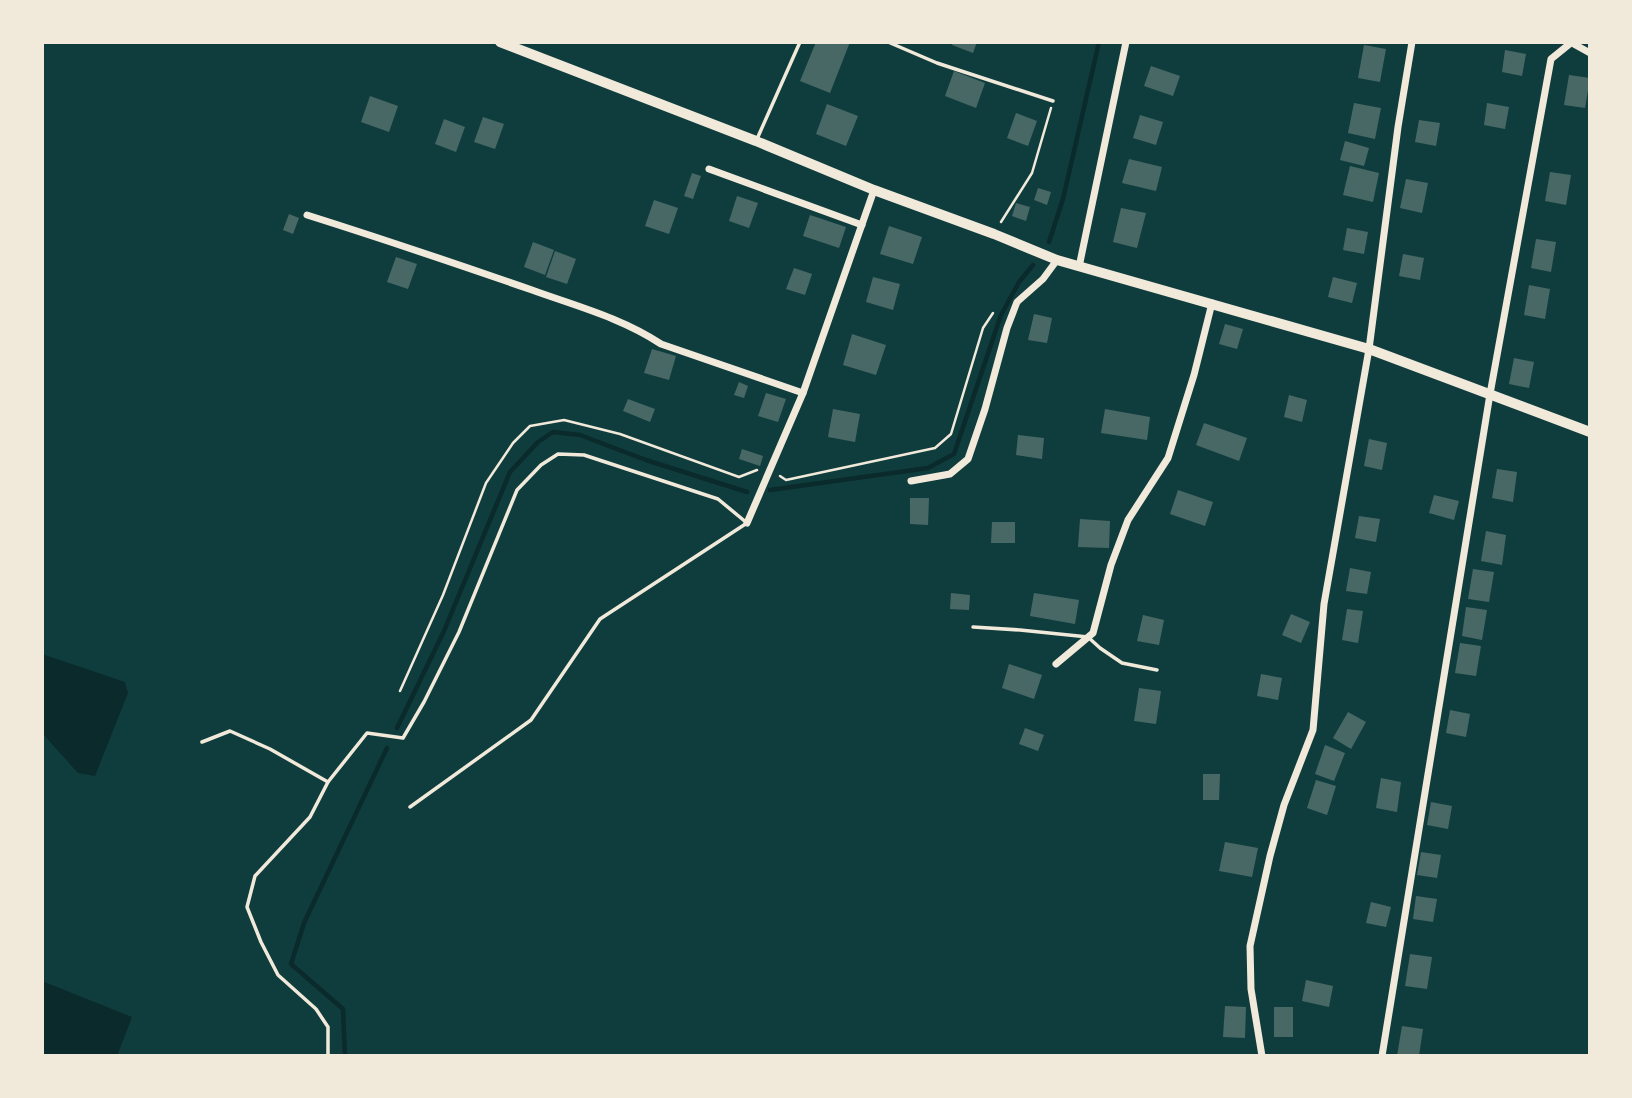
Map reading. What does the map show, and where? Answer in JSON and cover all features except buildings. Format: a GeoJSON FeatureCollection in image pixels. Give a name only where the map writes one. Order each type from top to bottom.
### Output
{"type":"FeatureCollection","features":[{"type":"Feature","properties":{"kind":"main road"},"geometry":{"type":"LineString","coordinates":[[499,42],[1056,260],[1368,349],[1590,432]]}},
{"type":"Feature","properties":{"kind":"street"},"geometry":{"type":"LineString","coordinates":[[1079,267],[1126,42]]}},
{"type":"Feature","properties":{"kind":"street"},"geometry":{"type":"LineString","coordinates":[[1262,1056],[1251,989],[1250,947],[1284,805],[1313,730],[1324,604],[1368,349],[1412,42]]}},
{"type":"Feature","properties":{"kind":"street"},"geometry":{"type":"LineString","coordinates":[[1382,1056],[1490,394],[1551,60],[1572,43],[1590,53]]}},
{"type":"Feature","properties":{"kind":"street"},"geometry":{"type":"LineString","coordinates":[[709,169],[862,225]]}},
{"type":"Feature","properties":{"kind":"street"},"geometry":{"type":"LineString","coordinates":[[747,523],[803,393],[874,190]]}},
{"type":"Feature","properties":{"kind":"street"},"geometry":{"type":"LineString","coordinates":[[307,215],[611,318],[661,344],[803,393]]}},
{"type":"Feature","properties":{"kind":"street"},"geometry":{"type":"LineString","coordinates":[[911,481],[950,474],[968,459],[1017,302],[1043,279],[1056,260]]}},
{"type":"Feature","properties":{"kind":"street"},"geometry":{"type":"LineString","coordinates":[[1056,664],[1093,633],[1111,565],[1128,520],[1168,458],[1194,376],[1212,303]]}},
{"type":"Feature","properties":{"kind":"lane"},"geometry":{"type":"LineString","coordinates":[[756,141],[800,42]]}},
{"type":"Feature","properties":{"kind":"lane"},"geometry":{"type":"LineString","coordinates":[[888,42],[937,63],[1053,101]]}},
{"type":"Feature","properties":{"kind":"lane"},"geometry":{"type":"LineString","coordinates":[[328,1056],[328,1027],[316,1009],[278,975],[261,942],[247,907],[255,876],[310,817],[328,782],[367,733],[403,738],[425,702],[459,632],[517,490],[541,465],[558,454],[584,455],[718,499],[747,523],[600,619],[531,720],[410,807]]}},
{"type":"Feature","properties":{"kind":"lane"},"geometry":{"type":"LineString","coordinates":[[973,627],[1088,637],[1122,663],[1157,670]]}},
{"type":"Feature","properties":{"kind":"lane"},"geometry":{"type":"LineString","coordinates":[[202,742],[230,731],[270,749],[328,782]]}},
{"type":"Feature","properties":{"kind":"path"},"geometry":{"type":"LineString","coordinates":[[994,234],[1032,173],[1053,101]]}},
{"type":"Feature","properties":{"kind":"path"},"geometry":{"type":"LineString","coordinates":[[400,691],[443,595],[486,483],[513,443],[530,426],[564,420],[620,434],[739,477],[758,469],[786,480],[935,448],[951,434],[983,328],[993,313]]}},
{"type":"Feature","properties":{"kind":"water"},"geometry":{"type":"Polygon","coordinates":[[[42,654],[125,682],[128,693],[95,776],[78,773],[42,733],[42,654]]]}},
{"type":"Feature","properties":{"kind":"water"},"geometry":{"type":"Polygon","coordinates":[[[42,981],[132,1017],[117,1056],[42,1056],[42,981]]]}},
{"type":"Feature","properties":{"kind":"waterway"},"geometry":{"type":"LineString","coordinates":[[1049,242],[1063,199],[1099,42]]}},
{"type":"Feature","properties":{"kind":"waterway"},"geometry":{"type":"LineString","coordinates":[[770,490],[928,468],[954,454],[1001,315],[1019,282],[1033,265]]}},
{"type":"Feature","properties":{"kind":"waterway"},"geometry":{"type":"LineString","coordinates":[[397,728],[444,631],[510,472],[538,442],[553,432],[580,435],[646,460],[747,492]]}},
{"type":"Feature","properties":{"kind":"waterway"},"geometry":{"type":"LineString","coordinates":[[345,1056],[343,1009],[291,964],[304,923],[387,748]]}}]}
